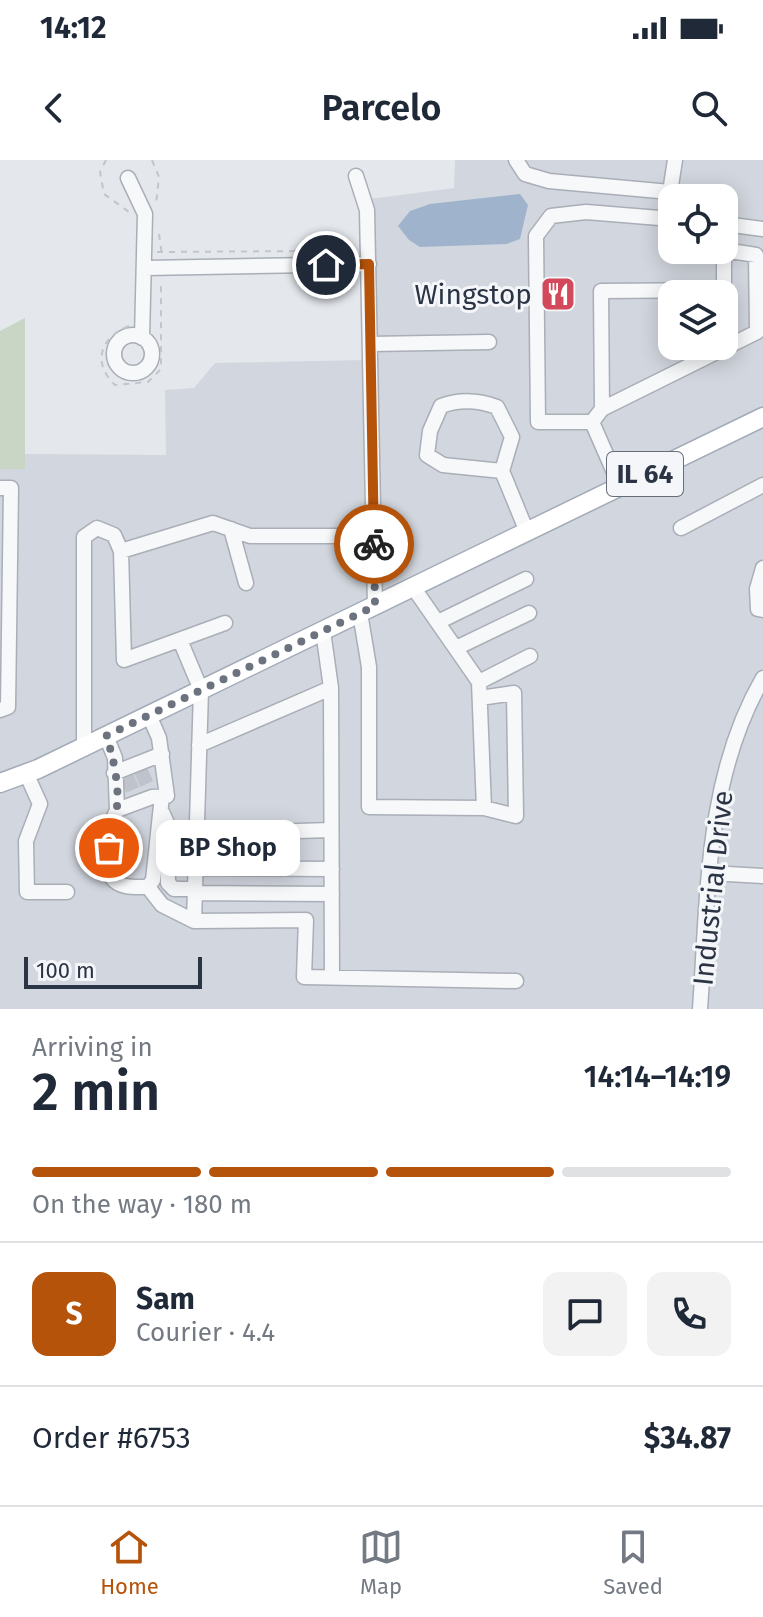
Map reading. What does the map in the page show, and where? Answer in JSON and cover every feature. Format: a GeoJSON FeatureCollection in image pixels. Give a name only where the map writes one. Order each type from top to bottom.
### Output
{"type":"FeatureCollection","features":[{"type":"Feature","properties":{"kind":"main road","name":"IL 64"},"geometry":{"type":"LineString","coordinates":[[0,783],[106,736],[763,417]]}},
{"type":"Feature","properties":{"kind":"street"},"geometry":{"type":"LineString","coordinates":[[516,160],[525,174],[549,181],[670,192],[675,160]]}},
{"type":"Feature","properties":{"kind":"street"},"geometry":{"type":"LineString","coordinates":[[356,176],[367,210],[369,264],[374,536],[368,609],[369,807],[484,808],[516,816],[514,693],[480,698]]}},
{"type":"Feature","properties":{"kind":"street"},"geometry":{"type":"LineString","coordinates":[[128,178],[145,214],[142,338]]}},
{"type":"Feature","properties":{"kind":"street"},"geometry":{"type":"LineString","coordinates":[[592,422],[538,422],[536,236],[551,216],[586,212],[658,218]]}},
{"type":"Feature","properties":{"kind":"street"},"geometry":{"type":"LineString","coordinates":[[738,226],[763,229]]}},
{"type":"Feature","properties":{"kind":"street"},"geometry":{"type":"LineString","coordinates":[[738,252],[756,255],[757,332],[738,341]]}},
{"type":"Feature","properties":{"kind":"street"},"geometry":{"type":"LineString","coordinates":[[145,268],[369,264]]}},
{"type":"Feature","properties":{"kind":"street"},"geometry":{"type":"LineString","coordinates":[[602,409],[601,291],[658,292]]}},
{"type":"Feature","properties":{"kind":"street"},"geometry":{"type":"LineString","coordinates":[[370,344],[489,342]]}},
{"type":"Feature","properties":{"kind":"street"},"geometry":{"type":"LineString","coordinates":[[592,422],[602,409],[700,360]]}},
{"type":"Feature","properties":{"kind":"street"},"geometry":{"type":"LineString","coordinates":[[502,471],[443,465],[427,455],[430,431],[441,406],[454,401],[482,401],[497,407],[512,437],[502,471],[527,532]]}},
{"type":"Feature","properties":{"kind":"street"},"geometry":{"type":"LineString","coordinates":[[592,422],[620,486]]}},
{"type":"Feature","properties":{"kind":"street"},"geometry":{"type":"LineString","coordinates":[[681,528],[763,485]]}},
{"type":"Feature","properties":{"kind":"street"},"geometry":{"type":"LineString","coordinates":[[0,488],[11,488],[11,504],[8,707],[0,710]]}},
{"type":"Feature","properties":{"kind":"street"},"geometry":{"type":"LineString","coordinates":[[121,551],[213,523],[250,536],[374,536]]}},
{"type":"Feature","properties":{"kind":"street"},"geometry":{"type":"LineString","coordinates":[[84,746],[84,537],[97,528],[114,535],[121,551],[124,660],[225,623]]}},
{"type":"Feature","properties":{"kind":"street"},"geometry":{"type":"LineString","coordinates":[[231,529],[246,583]]}},
{"type":"Feature","properties":{"kind":"street"},"geometry":{"type":"LineString","coordinates":[[763,568],[757,589],[758,609],[763,610]]}},
{"type":"Feature","properties":{"kind":"street"},"geometry":{"type":"LineString","coordinates":[[438,622],[526,579]]}},
{"type":"Feature","properties":{"kind":"street"},"geometry":{"type":"LineString","coordinates":[[413,587],[479,682],[484,808]]}},
{"type":"Feature","properties":{"kind":"street"},"geometry":{"type":"LineString","coordinates":[[456,648],[529,613]]}},
{"type":"Feature","properties":{"kind":"street"},"geometry":{"type":"LineString","coordinates":[[323,631],[331,688],[332,977]]}},
{"type":"Feature","properties":{"kind":"street"},"geometry":{"type":"LineString","coordinates":[[180,640],[201,690],[194,921]]}},
{"type":"Feature","properties":{"kind":"street"},"geometry":{"type":"LineString","coordinates":[[479,682],[530,656]]}},
{"type":"Feature","properties":{"kind":"street","name":"Industrial Drive"},"geometry":{"type":"LineString","coordinates":[[700,1009],[710,873],[723,781],[740,726],[763,678]]}},
{"type":"Feature","properties":{"kind":"street"},"geometry":{"type":"LineString","coordinates":[[199,745],[331,688]]}},
{"type":"Feature","properties":{"kind":"street"},"geometry":{"type":"LineString","coordinates":[[117,810],[149,798],[167,796],[162,754],[149,715]]}},
{"type":"Feature","properties":{"kind":"street"},"geometry":{"type":"LineString","coordinates":[[106,736],[115,758],[129,771]]}},
{"type":"Feature","properties":{"kind":"street"},"geometry":{"type":"LineString","coordinates":[[162,754],[129,771],[109,825],[109,872],[113,880],[125,886],[148,887],[162,905],[194,921],[306,920],[332,913]]}},
{"type":"Feature","properties":{"kind":"street"},"geometry":{"type":"LineString","coordinates":[[26,773],[40,804],[26,841],[27,892],[67,892]]}},
{"type":"Feature","properties":{"kind":"street"},"geometry":{"type":"LineString","coordinates":[[148,887],[153,880],[158,817],[149,798]]}},
{"type":"Feature","properties":{"kind":"street"},"geometry":{"type":"LineString","coordinates":[[149,798],[167,823],[168,883],[174,889],[332,894]]}},
{"type":"Feature","properties":{"kind":"street"},"geometry":{"type":"LineString","coordinates":[[266,832],[331,830]]}},
{"type":"Feature","properties":{"kind":"street"},"geometry":{"type":"LineString","coordinates":[[196,868],[332,869]]}},
{"type":"Feature","properties":{"kind":"street"},"geometry":{"type":"LineString","coordinates":[[710,873],[763,876]]}},
{"type":"Feature","properties":{"kind":"street"},"geometry":{"type":"LineString","coordinates":[[306,920],[304,977],[516,981]]}},
{"type":"Feature","properties":{"kind":"path"},"geometry":{"type":"LineString","coordinates":[[157,252],[314,251],[368,245]]}},
{"type":"Feature","properties":{"kind":"shaded area"},"geometry":{"type":"Polygon","coordinates":[[[455,160],[763,160],[763,410],[379,599],[370,199],[454,188],[455,160]]]}},
{"type":"Feature","properties":{"kind":"shaded area"},"geometry":{"type":"Polygon","coordinates":[[[366,360],[370,603],[0,778],[0,469],[25,469],[25,454],[166,455],[165,390],[194,388],[215,363],[366,360]]]}},
{"type":"Feature","properties":{"kind":"shaded area"},"geometry":{"type":"Polygon","coordinates":[[[763,422],[763,668],[716,783],[708,996],[721,811],[744,729],[763,689],[763,1009],[0,1009],[0,789],[763,422]]]}},
{"type":"Feature","properties":{"kind":"green space"},"geometry":{"type":"Polygon","coordinates":[[[25,318],[25,469],[0,469],[0,331],[25,318]]]}},
{"type":"Feature","properties":{"kind":"water"},"geometry":{"type":"Polygon","coordinates":[[[520,194],[528,205],[520,239],[507,244],[420,247],[409,240],[398,226],[410,211],[430,204],[520,194]]]}},
{"type":"Feature","properties":{"kind":"tunnel"},"geometry":{"type":"LineString","coordinates":[[141,771],[149,789]]}},
{"type":"Feature","properties":{"kind":"tunnel"},"geometry":{"type":"LineString","coordinates":[[127,777],[135,795]]}},
{"type":"Feature","properties":{"kind":"way so far"},"geometry":{"type":"LineString","coordinates":[[109,848],[109,825],[117,810],[115,758],[106,736],[375,606],[374,544]]}},
{"type":"Feature","properties":{"kind":"place","name":"Wingstop"},"geometry":{"type":"Point","coordinates":[558,294]}},
{"type":"Feature","properties":{"kind":"place","name":"BP Shop"},"geometry":{"type":"Point","coordinates":[109,848]}},
{"type":"Feature","properties":{"kind":"route"},"geometry":{"type":"LineString","coordinates":[[326,265],[369,264],[374,544]]}}]}
